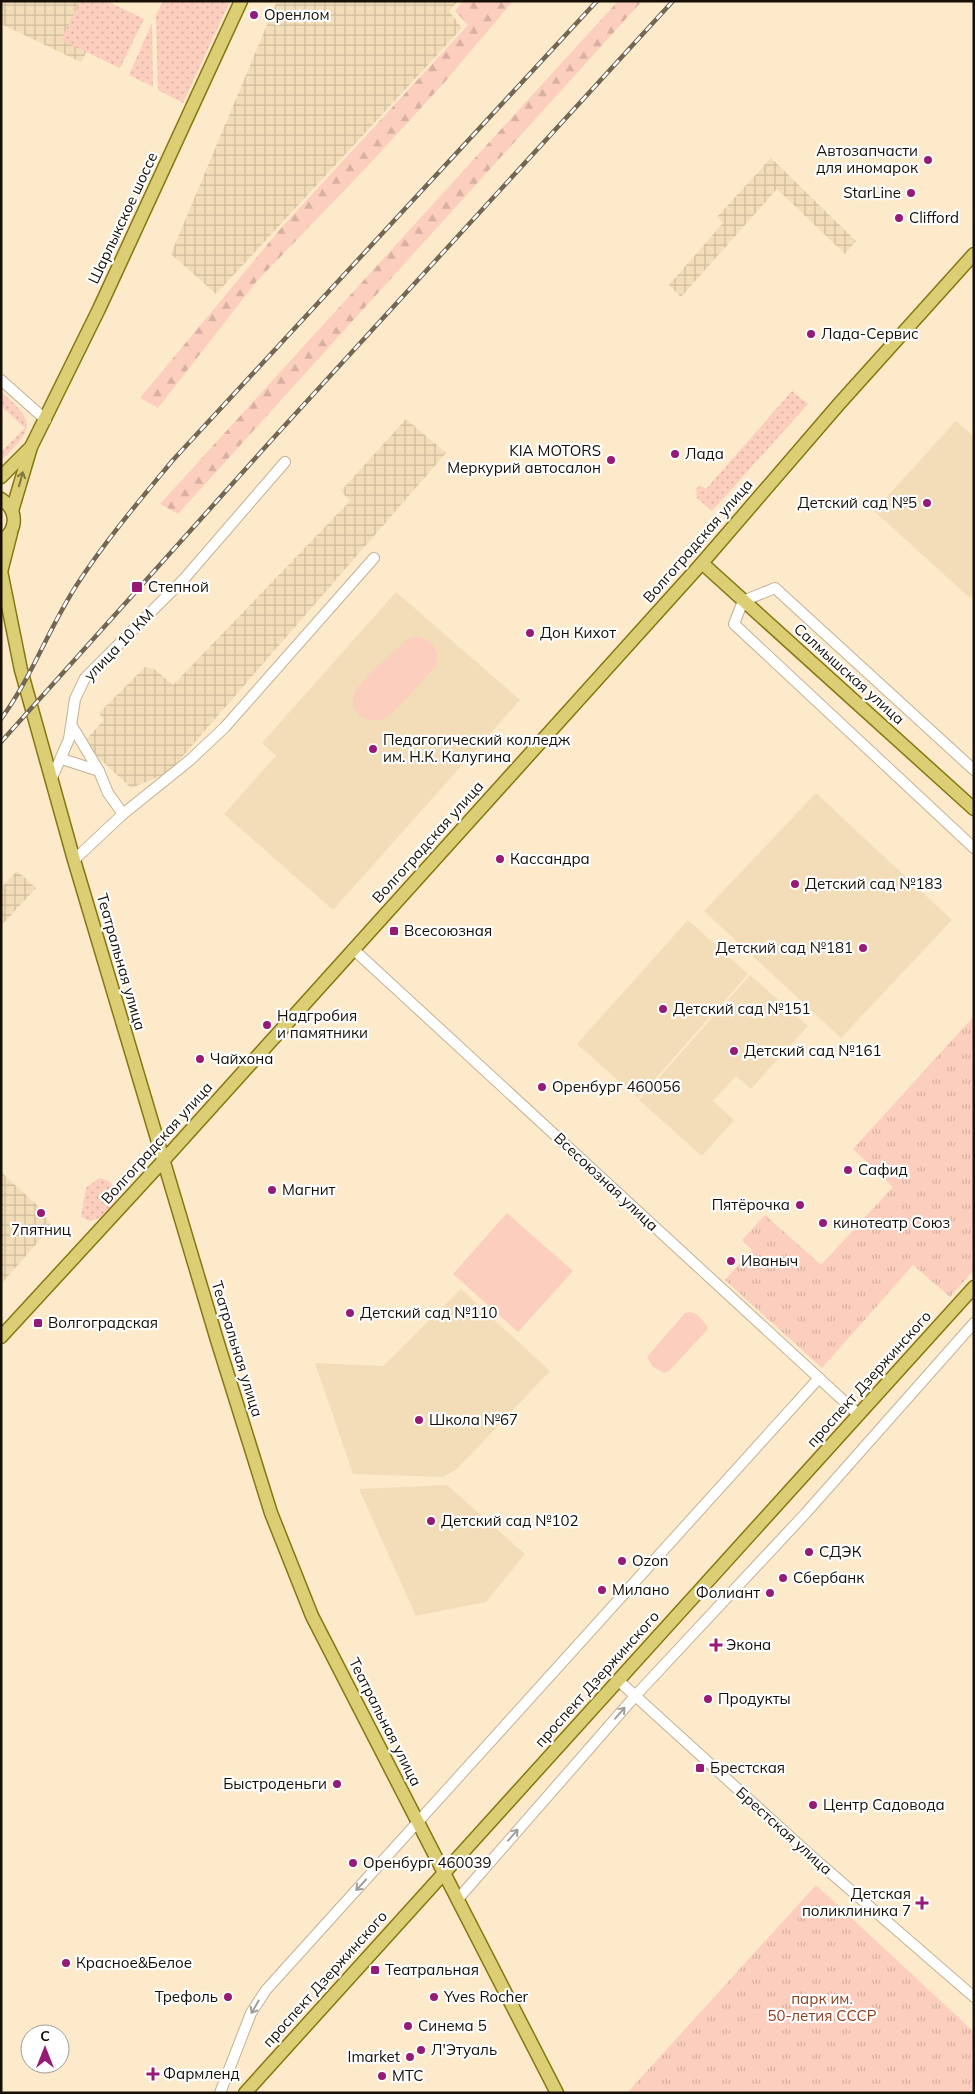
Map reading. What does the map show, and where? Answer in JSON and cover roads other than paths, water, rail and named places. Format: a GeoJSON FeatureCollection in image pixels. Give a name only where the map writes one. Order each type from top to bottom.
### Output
{"type":"FeatureCollection","features":[{"type":"Feature","properties":{"kind":"main road","name":"Шарлыкское шоссе"},"geometry":{"type":"LineString","coordinates":[[1,477],[30,447],[46,420],[241,1]]}},
{"type":"Feature","properties":{"kind":"main road","name":"Волгоградская улица"},"geometry":{"type":"LineString","coordinates":[[1,1336],[163,1161],[702,563],[845,397],[974,254]]}},
{"type":"Feature","properties":{"kind":"main road","name":"Шарлыкское шоссе"},"geometry":{"type":"LineString","coordinates":[[11,531],[14,521],[12,511],[30,447]]}},
{"type":"Feature","properties":{"kind":"main road"},"geometry":{"type":"LineString","coordinates":[[1,499],[12,511]]}},
{"type":"Feature","properties":{"kind":"main road"},"geometry":{"type":"LineString","coordinates":[[1,541],[11,531]]}},
{"type":"Feature","properties":{"kind":"main road","name":"Театральная улица"},"geometry":{"type":"LineString","coordinates":[[11,531],[1,571],[21,670],[74,860],[163,1161],[260,1478],[290,1565],[312,1616],[557,2093]]}},
{"type":"Feature","properties":{"kind":"main road","name":"Салмышская улица"},"geometry":{"type":"LineString","coordinates":[[702,563],[974,809]]}},
{"type":"Feature","properties":{"kind":"main road","name":"проспект Дзержинского"},"geometry":{"type":"LineString","coordinates":[[245,2093],[974,1287]]}},
{"type":"Feature","properties":{"kind":"street"},"geometry":{"type":"LineString","coordinates":[[1,380],[46,420]]}},
{"type":"Feature","properties":{"kind":"street","name":"улица 10 КМ"},"geometry":{"type":"LineString","coordinates":[[52,778],[62,759],[72,726],[75,699],[85,678],[184,579],[286,462]]}},
{"type":"Feature","properties":{"kind":"street"},"geometry":{"type":"LineString","coordinates":[[74,860],[123,814],[190,760],[225,728],[374,558]]}},
{"type":"Feature","properties":{"kind":"street"},"geometry":{"type":"LineString","coordinates":[[974,770],[776,588],[743,601],[734,624],[974,848]]}},
{"type":"Feature","properties":{"kind":"street"},"geometry":{"type":"LineString","coordinates":[[72,726],[100,771],[108,793],[123,814]]}},
{"type":"Feature","properties":{"kind":"street"},"geometry":{"type":"LineString","coordinates":[[62,759],[100,771]]}},
{"type":"Feature","properties":{"kind":"street","name":"Всесоюзная улица"},"geometry":{"type":"LineString","coordinates":[[353,948],[859,1415]]}},
{"type":"Feature","properties":{"kind":"street"},"geometry":{"type":"LineString","coordinates":[[458,1899],[636,1695],[806,1514],[974,1323]]}},
{"type":"Feature","properties":{"kind":"street"},"geometry":{"type":"LineString","coordinates":[[220,2093],[251,2013],[266,1990],[419,1823],[819,1378]]}},
{"type":"Feature","properties":{"kind":"street","name":"Брестская улица"},"geometry":{"type":"LineString","coordinates":[[619,1681],[809,1854],[974,1997]]}},
{"type":"Feature","properties":{"kind":"railway"},"geometry":{"type":"LineString","coordinates":[[1,719],[22,686],[78,583],[112,536],[173,460],[597,1]]}},
{"type":"Feature","properties":{"kind":"railway"},"geometry":{"type":"LineString","coordinates":[[1,742],[277,434],[673,1]]}},
{"type":"Feature","properties":{"kind":"place","name":"Оренлом"},"geometry":{"type":"Point","coordinates":[254,15]}},
{"type":"Feature","properties":{"kind":"place","name":"Автозапчасти для иномарок"},"geometry":{"type":"Point","coordinates":[928,160]}},
{"type":"Feature","properties":{"kind":"place","name":"StarLine"},"geometry":{"type":"Point","coordinates":[911,193]}},
{"type":"Feature","properties":{"kind":"place","name":"Clifford"},"geometry":{"type":"Point","coordinates":[899,218]}},
{"type":"Feature","properties":{"kind":"place","name":"Лада-Сервис"},"geometry":{"type":"Point","coordinates":[811,334]}},
{"type":"Feature","properties":{"kind":"place","name":"Лада"},"geometry":{"type":"Point","coordinates":[675,454]}},
{"type":"Feature","properties":{"kind":"place","name":"KIA MOTORS Меркурий автосалон"},"geometry":{"type":"Point","coordinates":[611,460]}},
{"type":"Feature","properties":{"kind":"place","name":"Детский сад №5"},"geometry":{"type":"Point","coordinates":[927,503]}},
{"type":"Feature","properties":{"kind":"place","name":"Степной"},"geometry":{"type":"Point","coordinates":[137,587]}},
{"type":"Feature","properties":{"kind":"place","name":"Дон Кихот"},"geometry":{"type":"Point","coordinates":[530,633]}},
{"type":"Feature","properties":{"kind":"place","name":"Педагогический колледж им. Н.К. Калугина"},"geometry":{"type":"Point","coordinates":[373,749]}},
{"type":"Feature","properties":{"kind":"place","name":"Кассандра"},"geometry":{"type":"Point","coordinates":[500,859]}},
{"type":"Feature","properties":{"kind":"place","name":"Детский сад №183"},"geometry":{"type":"Point","coordinates":[795,884]}},
{"type":"Feature","properties":{"kind":"place","name":"Всесоюзная"},"geometry":{"type":"Point","coordinates":[394,931]}},
{"type":"Feature","properties":{"kind":"place","name":"Детский сад №181"},"geometry":{"type":"Point","coordinates":[863,948]}},
{"type":"Feature","properties":{"kind":"place","name":"Детский сад №151"},"geometry":{"type":"Point","coordinates":[663,1009]}},
{"type":"Feature","properties":{"kind":"place","name":"Надгробия и памятники"},"geometry":{"type":"Point","coordinates":[267,1025]}},
{"type":"Feature","properties":{"kind":"place","name":"Детский сад №161"},"geometry":{"type":"Point","coordinates":[734,1051]}},
{"type":"Feature","properties":{"kind":"place","name":"Чайхона"},"geometry":{"type":"Point","coordinates":[200,1059]}},
{"type":"Feature","properties":{"kind":"place","name":"Оренбург 460056"},"geometry":{"type":"Point","coordinates":[542,1087]}},
{"type":"Feature","properties":{"kind":"place","name":"Сафид"},"geometry":{"type":"Point","coordinates":[848,1170]}},
{"type":"Feature","properties":{"kind":"place","name":"Магнит"},"geometry":{"type":"Point","coordinates":[272,1190]}},
{"type":"Feature","properties":{"kind":"place","name":"Пятёрочка"},"geometry":{"type":"Point","coordinates":[800,1205]}},
{"type":"Feature","properties":{"kind":"place","name":"7пятниц"},"geometry":{"type":"Point","coordinates":[41,1213]}},
{"type":"Feature","properties":{"kind":"place","name":"кинотеатр Союз"},"geometry":{"type":"Point","coordinates":[823,1223]}},
{"type":"Feature","properties":{"kind":"place","name":"Иваныч"},"geometry":{"type":"Point","coordinates":[731,1261]}},
{"type":"Feature","properties":{"kind":"place","name":"Детский сад №110"},"geometry":{"type":"Point","coordinates":[350,1313]}},
{"type":"Feature","properties":{"kind":"place","name":"Волгоградская"},"geometry":{"type":"Point","coordinates":[38,1323]}},
{"type":"Feature","properties":{"kind":"place","name":"Школа №67"},"geometry":{"type":"Point","coordinates":[419,1420]}},
{"type":"Feature","properties":{"kind":"place","name":"Детский сад №102"},"geometry":{"type":"Point","coordinates":[431,1521]}},
{"type":"Feature","properties":{"kind":"place","name":"СДЭК"},"geometry":{"type":"Point","coordinates":[809,1552]}},
{"type":"Feature","properties":{"kind":"place","name":"Ozon"},"geometry":{"type":"Point","coordinates":[622,1561]}},
{"type":"Feature","properties":{"kind":"place","name":"Сбербанк"},"geometry":{"type":"Point","coordinates":[783,1578]}},
{"type":"Feature","properties":{"kind":"place","name":"Милано"},"geometry":{"type":"Point","coordinates":[602,1590]}},
{"type":"Feature","properties":{"kind":"place","name":"Фолиант"},"geometry":{"type":"Point","coordinates":[770,1593]}},
{"type":"Feature","properties":{"kind":"place","name":"Экона"},"geometry":{"type":"Point","coordinates":[716,1645]}},
{"type":"Feature","properties":{"kind":"place","name":"Продукты"},"geometry":{"type":"Point","coordinates":[708,1699]}},
{"type":"Feature","properties":{"kind":"place","name":"Брестская"},"geometry":{"type":"Point","coordinates":[700,1768]}},
{"type":"Feature","properties":{"kind":"place","name":"Быстроденьги"},"geometry":{"type":"Point","coordinates":[337,1784]}},
{"type":"Feature","properties":{"kind":"place","name":"Центр Садовода"},"geometry":{"type":"Point","coordinates":[813,1805]}},
{"type":"Feature","properties":{"kind":"place","name":"Оренбург 460039"},"geometry":{"type":"Point","coordinates":[353,1863]}},
{"type":"Feature","properties":{"kind":"place","name":"Детская поликлиника 7"},"geometry":{"type":"Point","coordinates":[922,1903]}},
{"type":"Feature","properties":{"kind":"place","name":"Красное&Белое"},"geometry":{"type":"Point","coordinates":[66,1963]}},
{"type":"Feature","properties":{"kind":"place","name":"Театральная"},"geometry":{"type":"Point","coordinates":[375,1970]}},
{"type":"Feature","properties":{"kind":"place","name":"Трефоль"},"geometry":{"type":"Point","coordinates":[228,1997]}},
{"type":"Feature","properties":{"kind":"place","name":"Yves Rocher"},"geometry":{"type":"Point","coordinates":[434,1997]}},
{"type":"Feature","properties":{"kind":"place","name":"Синема 5"},"geometry":{"type":"Point","coordinates":[408,2026]}},
{"type":"Feature","properties":{"kind":"place","name":"Л'Этуаль"},"geometry":{"type":"Point","coordinates":[421,2050]}},
{"type":"Feature","properties":{"kind":"place","name":"Imarket"},"geometry":{"type":"Point","coordinates":[410,2057]}},
{"type":"Feature","properties":{"kind":"place","name":"Фармленд"},"geometry":{"type":"Point","coordinates":[153,2074]}},
{"type":"Feature","properties":{"kind":"place","name":"МТС"},"geometry":{"type":"Point","coordinates":[382,2076]}},
{"type":"Feature","properties":{"kind":"park label","name":"парк им. 50-летия СССР"},"geometry":{"type":"Point","coordinates":[822,2008]}}]}
